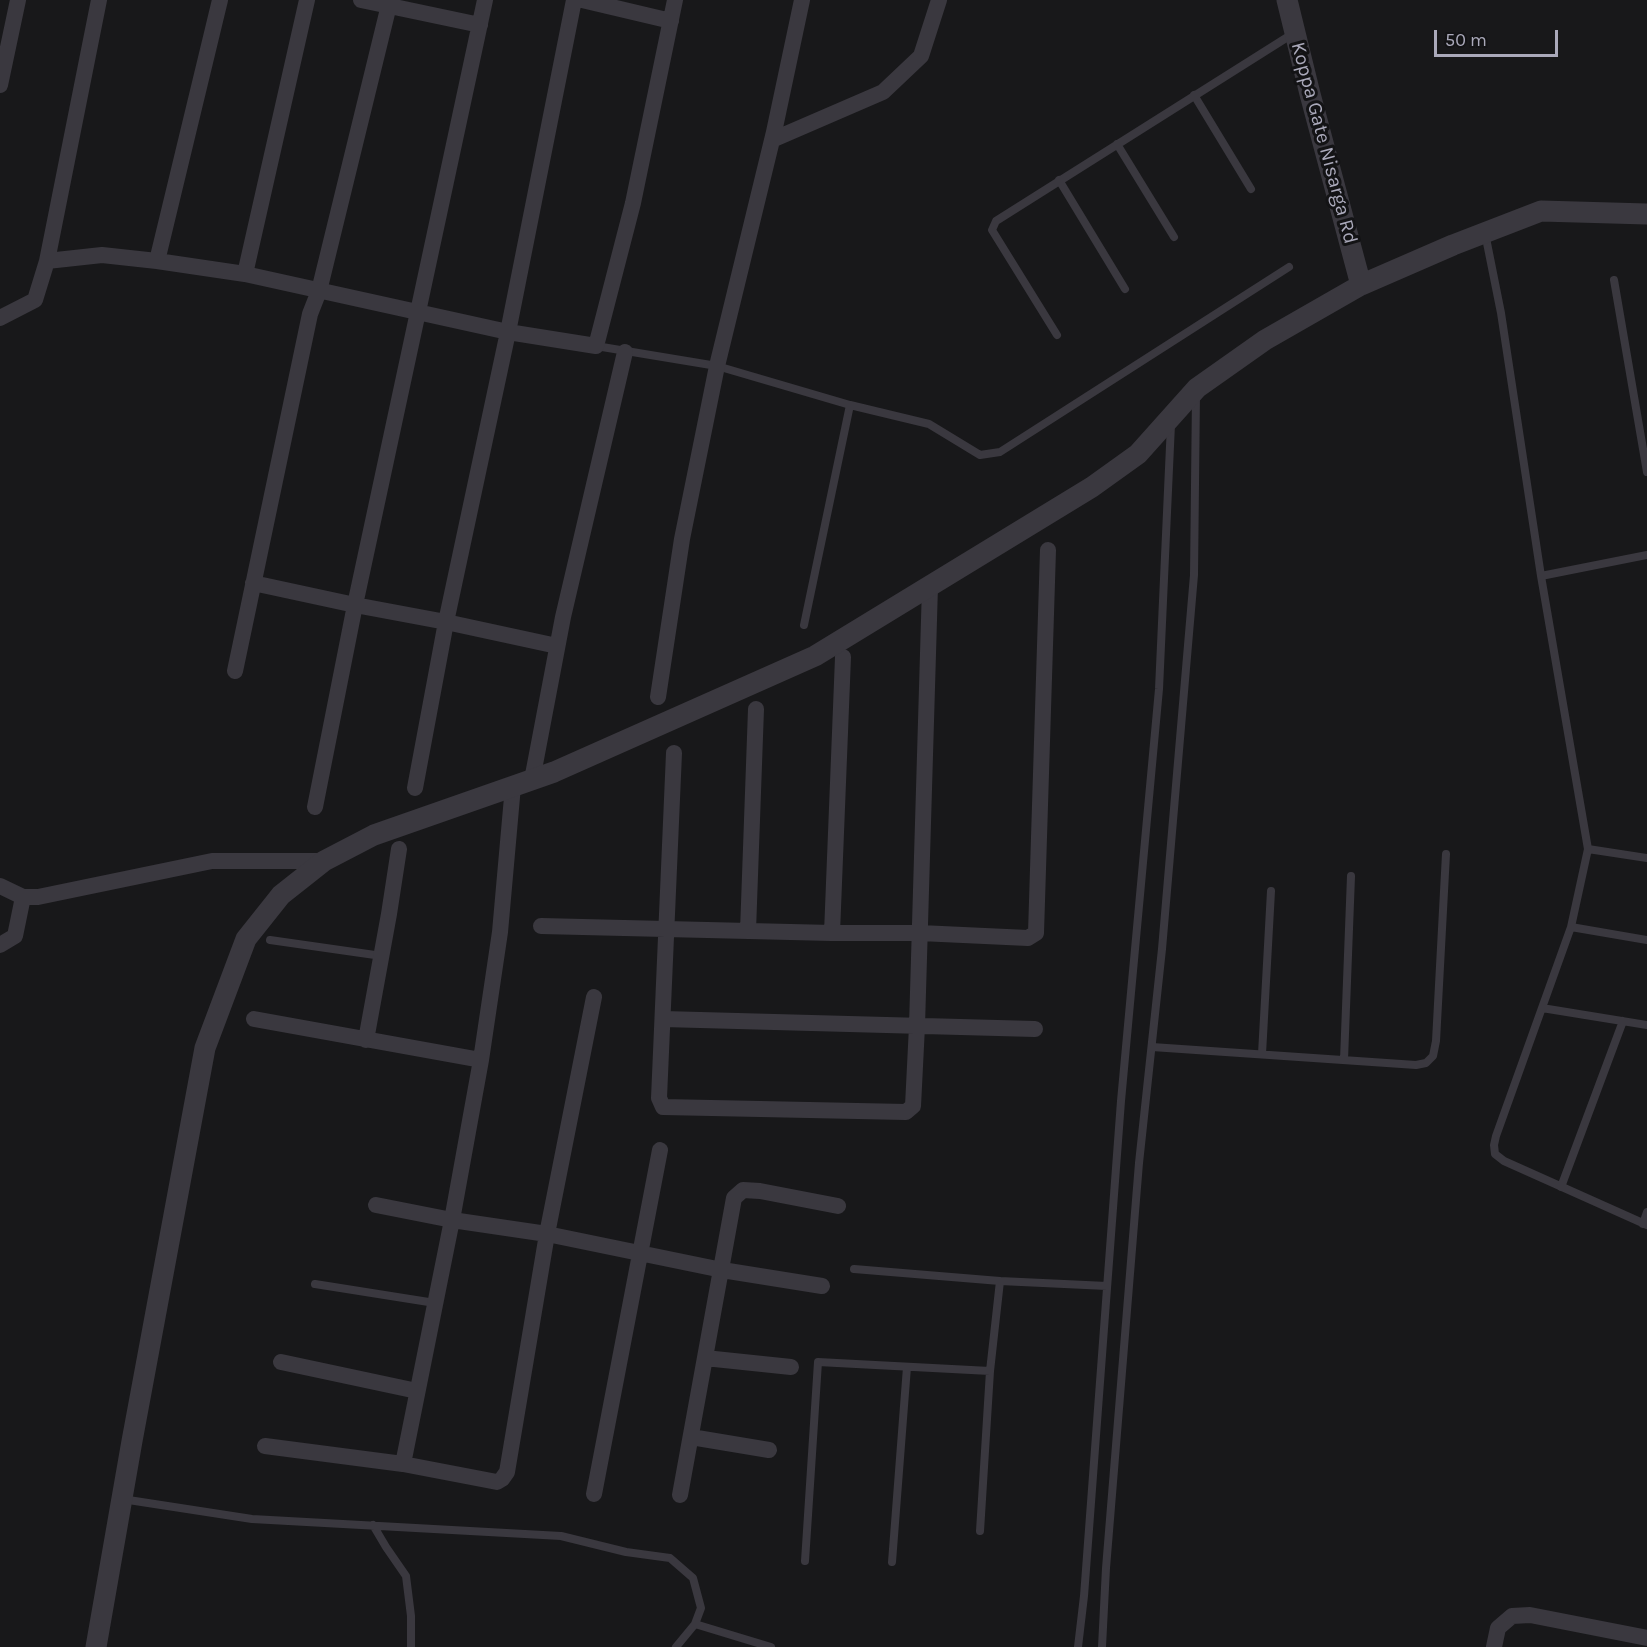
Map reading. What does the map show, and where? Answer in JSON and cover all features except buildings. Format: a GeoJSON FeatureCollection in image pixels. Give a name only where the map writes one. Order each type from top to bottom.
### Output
{"type":"FeatureCollection","features":[{"type":"Feature","properties":{"kind":"street"},"geometry":{"type":"LineString","coordinates":[[0,85],[18,0]]}},
{"type":"Feature","properties":{"kind":"street"},"geometry":{"type":"LineString","coordinates":[[0,318],[35,300],[48,261],[99,0]]}},
{"type":"Feature","properties":{"kind":"street"},"geometry":{"type":"LineString","coordinates":[[157,261],[220,0]]}},
{"type":"Feature","properties":{"kind":"street"},"geometry":{"type":"LineString","coordinates":[[245,274],[308,0]]}},
{"type":"Feature","properties":{"kind":"street"},"geometry":{"type":"LineString","coordinates":[[361,0],[480,25]]}},
{"type":"Feature","properties":{"kind":"street"},"geometry":{"type":"LineString","coordinates":[[315,807],[355,605],[485,0]]}},
{"type":"Feature","properties":{"kind":"street"},"geometry":{"type":"LineString","coordinates":[[415,788],[446,622],[508,332],[574,0]]}},
{"type":"Feature","properties":{"kind":"street"},"geometry":{"type":"LineString","coordinates":[[582,0],[670,21]]}},
{"type":"Feature","properties":{"kind":"street"},"geometry":{"type":"LineString","coordinates":[[48,261],[102,255],[245,274],[508,332],[596,346],[633,203],[675,0]]}},
{"type":"Feature","properties":{"kind":"street"},"geometry":{"type":"LineString","coordinates":[[658,698],[682,539],[717,366],[772,140],[802,0]]}},
{"type":"Feature","properties":{"kind":"street"},"geometry":{"type":"LineString","coordinates":[[772,140],[883,92],[921,56],[939,0]]}},
{"type":"Feature","properties":{"kind":"street","name":"Koppa Gate Nisarga Rd"},"geometry":{"type":"LineString","coordinates":[[1287,0],[1312,105],[1361,285]]}},
{"type":"Feature","properties":{"kind":"street"},"geometry":{"type":"LineString","coordinates":[[235,671],[310,314],[319,291],[389,5]]}},
{"type":"Feature","properties":{"kind":"street"},"geometry":{"type":"LineString","coordinates":[[96,1647],[121,1499],[205,1048],[246,939],[281,895],[324,861],[374,835],[554,772],[815,656],[1092,487],[1138,454],[1197,387],[1265,340],[1361,285],[1453,245],[1541,211],[1647,214]]}},
{"type":"Feature","properties":{"kind":"street"},"geometry":{"type":"LineString","coordinates":[[403,1464],[482,1060],[523,783],[625,352]]}},
{"type":"Feature","properties":{"kind":"street"},"geometry":{"type":"LineString","coordinates":[[541,926],[920,933],[1028,938],[1036,933],[1048,550]]}},
{"type":"Feature","properties":{"kind":"street"},"geometry":{"type":"LineString","coordinates":[[253,583],[557,646]]}},
{"type":"Feature","properties":{"kind":"street"},"geometry":{"type":"LineString","coordinates":[[674,753],[659,1098],[663,1107],[906,1112],[913,1106],[917,1026],[930,586]]}},
{"type":"Feature","properties":{"kind":"street"},"geometry":{"type":"LineString","coordinates":[[832,933],[843,657]]}},
{"type":"Feature","properties":{"kind":"street"},"geometry":{"type":"LineString","coordinates":[[748,930],[756,709]]}},
{"type":"Feature","properties":{"kind":"street"},"geometry":{"type":"LineString","coordinates":[[366,1040],[399,849]]}},
{"type":"Feature","properties":{"kind":"street"},"geometry":{"type":"LineString","coordinates":[[0,886],[23,897],[38,897],[212,861],[324,861]]}},
{"type":"Feature","properties":{"kind":"street"},"geometry":{"type":"LineString","coordinates":[[0,945],[15,936],[23,897]]}},
{"type":"Feature","properties":{"kind":"street"},"geometry":{"type":"LineString","coordinates":[[265,1446],[403,1464],[497,1482],[502,1479],[507,1472],[548,1234],[594,997]]}},
{"type":"Feature","properties":{"kind":"street"},"geometry":{"type":"LineString","coordinates":[[254,1019],[482,1060]]}},
{"type":"Feature","properties":{"kind":"street"},"geometry":{"type":"LineString","coordinates":[[663,1019],[1035,1029]]}},
{"type":"Feature","properties":{"kind":"street"},"geometry":{"type":"LineString","coordinates":[[594,1494],[660,1150]]}},
{"type":"Feature","properties":{"kind":"street"},"geometry":{"type":"LineString","coordinates":[[680,1495],[734,1198],[743,1190],[760,1191],[838,1206]]}},
{"type":"Feature","properties":{"kind":"street"},"geometry":{"type":"LineString","coordinates":[[376,1205],[452,1220],[548,1234],[722,1270],[822,1286]]}},
{"type":"Feature","properties":{"kind":"street"},"geometry":{"type":"LineString","coordinates":[[705,1358],[791,1367]]}},
{"type":"Feature","properties":{"kind":"street"},"geometry":{"type":"LineString","coordinates":[[281,1362],[417,1391]]}},
{"type":"Feature","properties":{"kind":"street"},"geometry":{"type":"LineString","coordinates":[[691,1437],[769,1450]]}},
{"type":"Feature","properties":{"kind":"street"},"geometry":{"type":"LineString","coordinates":[[1494,1647],[1498,1628],[1512,1616],[1530,1615],[1647,1638]]}},
{"type":"Feature","properties":{"kind":"lane"},"geometry":{"type":"LineString","coordinates":[[1057,335],[992,230],[996,221],[1295,33]]}},
{"type":"Feature","properties":{"kind":"lane"},"geometry":{"type":"LineString","coordinates":[[1194,95],[1251,189]]}},
{"type":"Feature","properties":{"kind":"lane"},"geometry":{"type":"LineString","coordinates":[[1117,144],[1174,237]]}},
{"type":"Feature","properties":{"kind":"lane"},"geometry":{"type":"LineString","coordinates":[[1059,180],[1125,289]]}},
{"type":"Feature","properties":{"kind":"lane"},"geometry":{"type":"LineString","coordinates":[[1485,232],[1501,313],[1588,849],[1570,927],[1496,1136],[1495,1154],[1504,1161],[1645,1224],[1647,1212]]}},
{"type":"Feature","properties":{"kind":"lane"},"geometry":{"type":"LineString","coordinates":[[596,346],[717,366],[850,405],[929,424],[980,455],[1000,452],[1289,267]]}},
{"type":"Feature","properties":{"kind":"lane"},"geometry":{"type":"LineString","coordinates":[[1614,280],[1647,472]]}},
{"type":"Feature","properties":{"kind":"lane"},"geometry":{"type":"LineString","coordinates":[[1102,1647],[1106,1568],[1139,1163],[1162,949],[1194,575],[1197,387]]}},
{"type":"Feature","properties":{"kind":"lane"},"geometry":{"type":"LineString","coordinates":[[804,625],[850,405]]}},
{"type":"Feature","properties":{"kind":"lane"},"geometry":{"type":"LineString","coordinates":[[1078,1647],[1084,1596],[1121,1101],[1159,689],[1172,416]]}},
{"type":"Feature","properties":{"kind":"lane"},"geometry":{"type":"LineString","coordinates":[[1542,576],[1647,555]]}},
{"type":"Feature","properties":{"kind":"lane"},"geometry":{"type":"LineString","coordinates":[[1588,849],[1647,858]]}},
{"type":"Feature","properties":{"kind":"lane"},"geometry":{"type":"LineString","coordinates":[[1152,1047],[1416,1065],[1426,1063],[1433,1056],[1436,1041],[1446,854]]}},
{"type":"Feature","properties":{"kind":"lane"},"geometry":{"type":"LineString","coordinates":[[1344,1060],[1351,876]]}},
{"type":"Feature","properties":{"kind":"lane"},"geometry":{"type":"LineString","coordinates":[[1262,1054],[1271,891]]}},
{"type":"Feature","properties":{"kind":"lane"},"geometry":{"type":"LineString","coordinates":[[1570,927],[1647,940]]}},
{"type":"Feature","properties":{"kind":"lane"},"geometry":{"type":"LineString","coordinates":[[270,940],[381,956]]}},
{"type":"Feature","properties":{"kind":"lane"},"geometry":{"type":"LineString","coordinates":[[1542,1008],[1647,1024]]}},
{"type":"Feature","properties":{"kind":"lane"},"geometry":{"type":"LineString","coordinates":[[1562,1187],[1623,1021]]}},
{"type":"Feature","properties":{"kind":"lane"},"geometry":{"type":"LineString","coordinates":[[854,1269],[1000,1281],[1107,1286]]}},
{"type":"Feature","properties":{"kind":"lane"},"geometry":{"type":"LineString","coordinates":[[980,1531],[990,1371],[1000,1281]]}},
{"type":"Feature","properties":{"kind":"lane"},"geometry":{"type":"LineString","coordinates":[[315,1284],[435,1304]]}},
{"type":"Feature","properties":{"kind":"lane"},"geometry":{"type":"LineString","coordinates":[[805,1561],[818,1362],[990,1371]]}},
{"type":"Feature","properties":{"kind":"lane"},"geometry":{"type":"LineString","coordinates":[[892,1562],[907,1367]]}},
{"type":"Feature","properties":{"kind":"lane"},"geometry":{"type":"LineString","coordinates":[[121,1499],[252,1519],[561,1536],[626,1552],[670,1558],[693,1578],[701,1608],[695,1624],[676,1647]]}},
{"type":"Feature","properties":{"kind":"lane"},"geometry":{"type":"LineString","coordinates":[[373,1525],[406,1576],[411,1616],[411,1647]]}},
{"type":"Feature","properties":{"kind":"lane"},"geometry":{"type":"LineString","coordinates":[[695,1624],[771,1647]]}}]}
